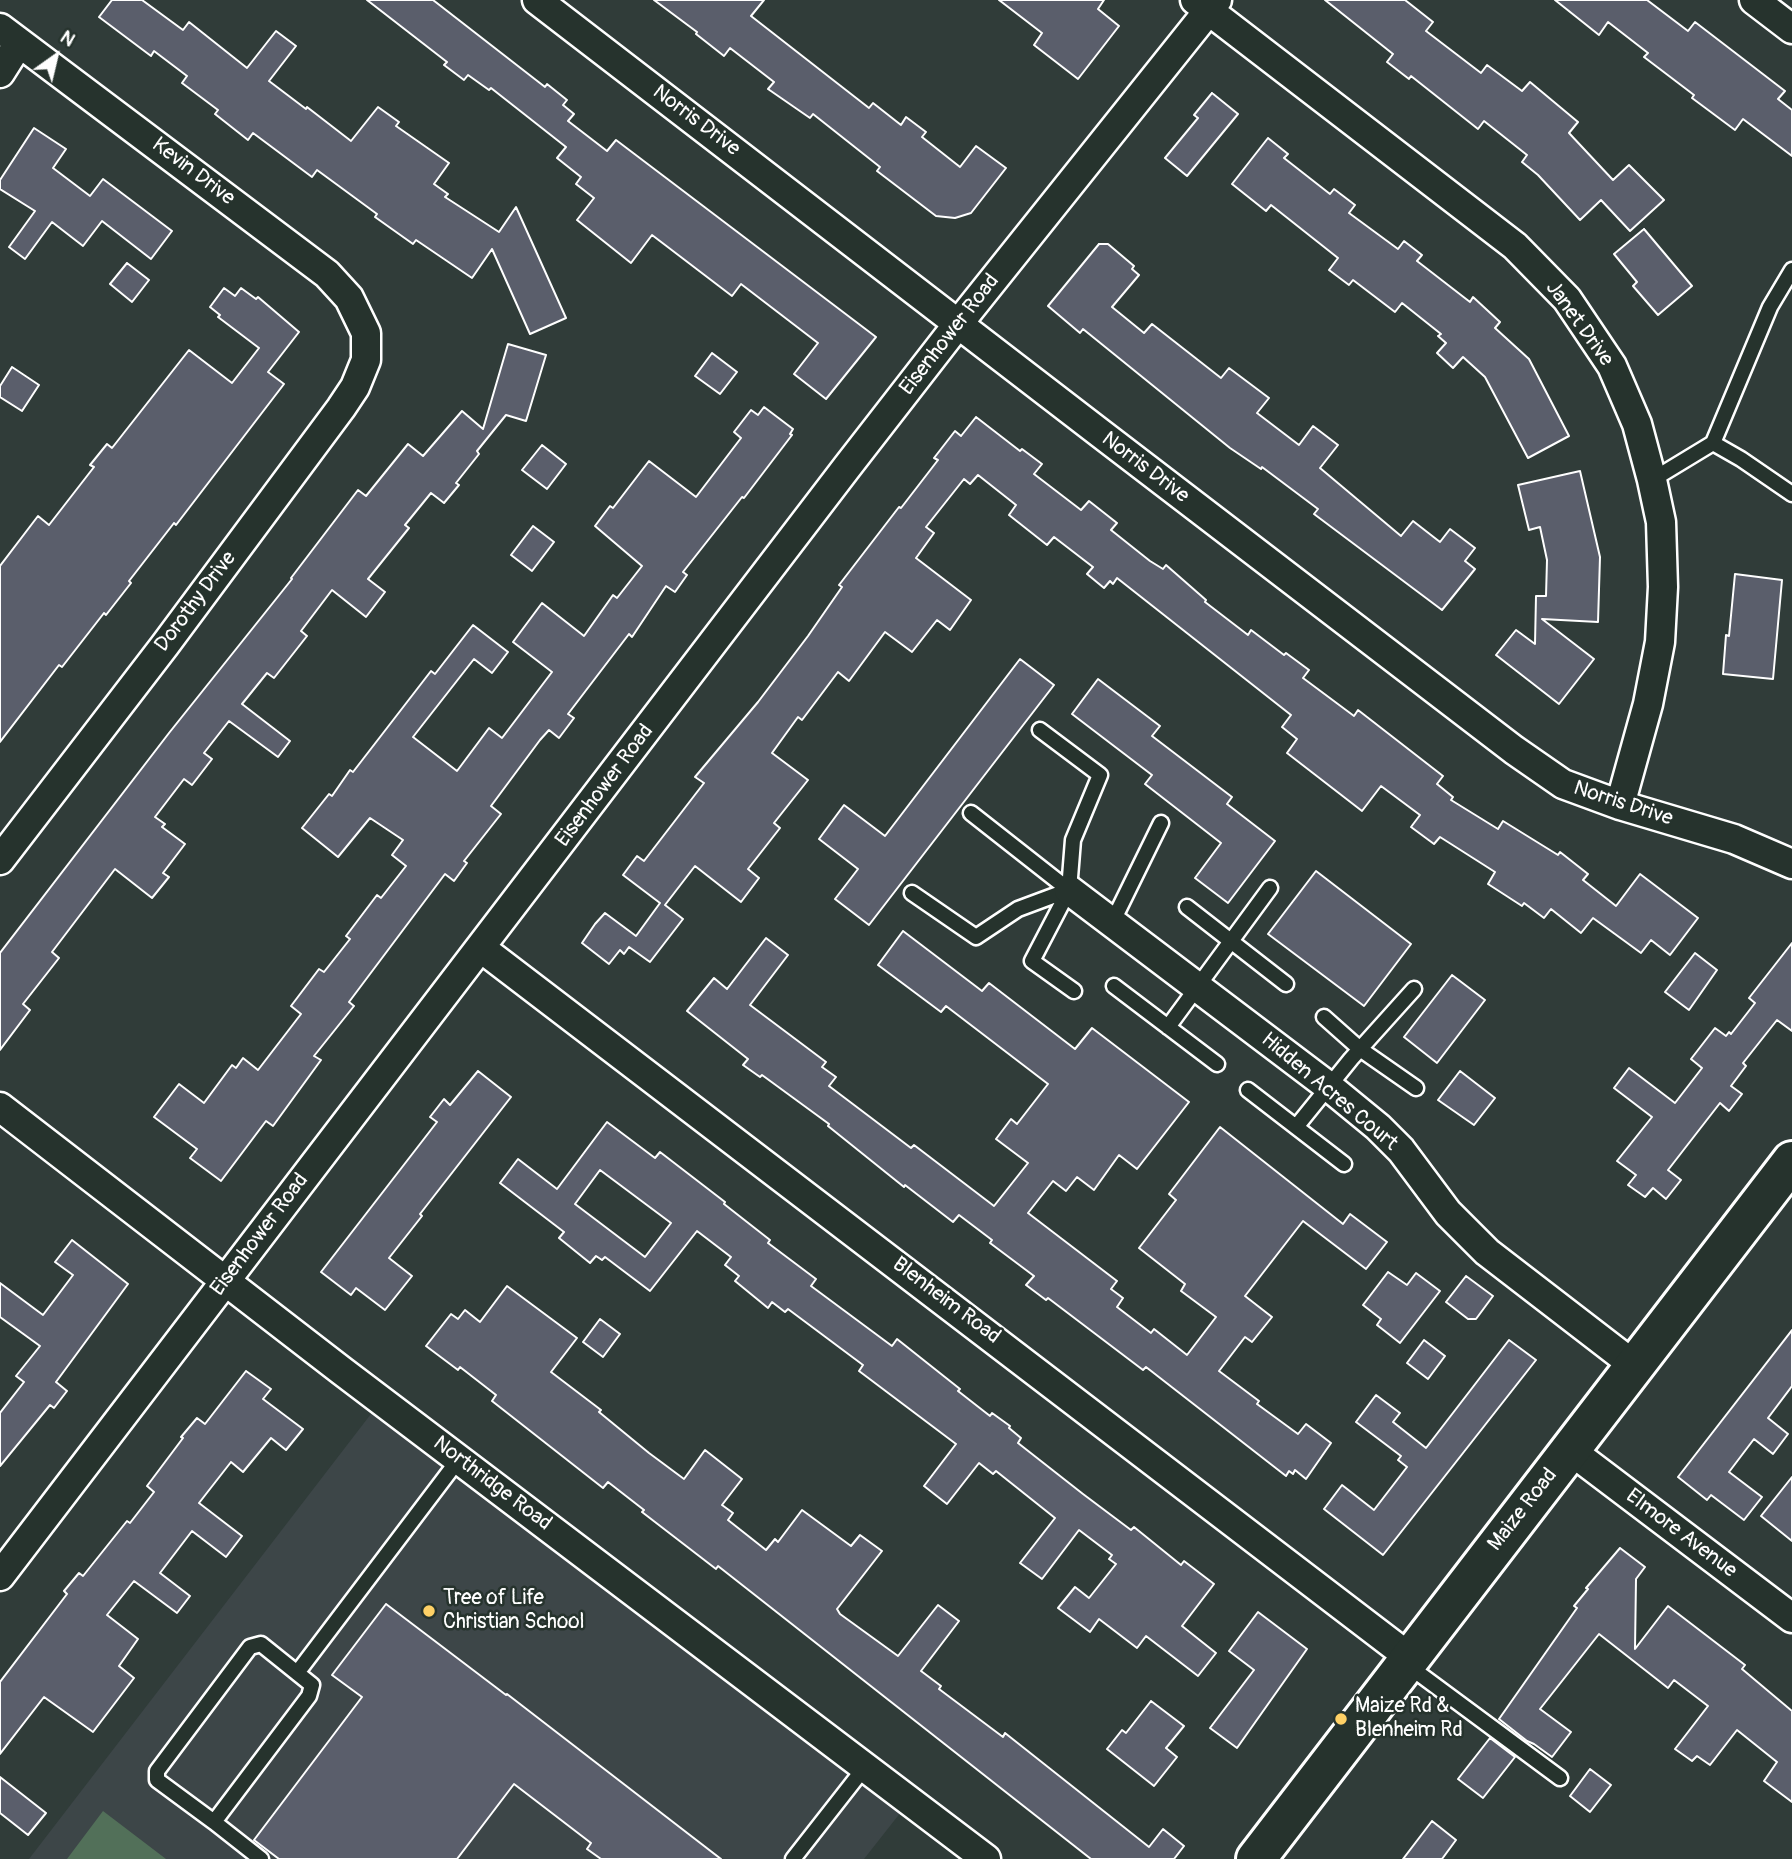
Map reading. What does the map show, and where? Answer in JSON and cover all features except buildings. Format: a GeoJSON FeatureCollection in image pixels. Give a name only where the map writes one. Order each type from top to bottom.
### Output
{"type":"FeatureCollection","features":[{"type":"Feature","properties":{"kind":"street","name":"Norris Drive"},"geometry":{"type":"LineString","coordinates":[[537,0],[1514,750],[1563,784],[1620,805],[1734,839],[1792,864]]}},
{"type":"Feature","properties":{"kind":"street"},"geometry":{"type":"LineString","coordinates":[[1754,0],[1792,29]]}},
{"type":"Feature","properties":{"kind":"street","name":"Eisenhower Road"},"geometry":{"type":"LineString","coordinates":[[0,1576],[958,324],[1207,4]]}},
{"type":"Feature","properties":{"kind":"street","name":"Janet Drive"},"geometry":{"type":"LineString","coordinates":[[1207,4],[1515,246],[1567,299],[1612,366],[1637,424],[1652,480],[1661,522],[1663,587],[1660,642],[1648,704],[1620,805]]}},
{"type":"Feature","properties":{"kind":"street"},"geometry":{"type":"LineString","coordinates":[[0,73],[10,36]]}},
{"type":"Feature","properties":{"kind":"street","name":"Kevin Drive"},"geometry":{"type":"LineString","coordinates":[[10,36],[327,274],[349,298],[366,333]]}},
{"type":"Feature","properties":{"kind":"street","name":"Dorothy Drive"},"geometry":{"type":"LineString","coordinates":[[0,860],[165,645],[341,408],[355,387],[366,360],[366,333]]}},
{"type":"Feature","properties":{"kind":"street","name":"Hidden Acres Court"},"geometry":{"type":"LineString","coordinates":[[1069,890],[1328,1086],[1378,1127],[1401,1150],[1448,1213],[1487,1251],[1635,1366]]}},
{"type":"Feature","properties":{"kind":"street","name":"Blenheim Road"},"geometry":{"type":"LineString","coordinates":[[481,948],[1407,1660]]}},
{"type":"Feature","properties":{"kind":"street","name":"Northridge Road"},"geometry":{"type":"LineString","coordinates":[[0,1107],[986,1859]]}},
{"type":"Feature","properties":{"kind":"street","name":"Maize Road"},"geometry":{"type":"LineString","coordinates":[[1256,1859],[1792,1161]]}},
{"type":"Feature","properties":{"kind":"street","name":"Elmore Avenue"},"geometry":{"type":"LineString","coordinates":[[1570,1450],[1792,1618]]}},
{"type":"Feature","properties":{"kind":"lane"},"geometry":{"type":"LineString","coordinates":[[1652,480],[1713,443],[1770,307],[1792,270]]}},
{"type":"Feature","properties":{"kind":"lane"},"geometry":{"type":"LineString","coordinates":[[1713,443],[1792,494]]}},
{"type":"Feature","properties":{"kind":"lane"},"geometry":{"type":"LineString","coordinates":[[1040,730],[1100,775],[1073,839],[1069,890],[1032,961],[1074,991]]}},
{"type":"Feature","properties":{"kind":"lane"},"geometry":{"type":"LineString","coordinates":[[971,813],[1069,890]]}},
{"type":"Feature","properties":{"kind":"lane"},"geometry":{"type":"LineString","coordinates":[[1112,923],[1161,823]]}},
{"type":"Feature","properties":{"kind":"lane"},"geometry":{"type":"LineString","coordinates":[[1168,1027],[1270,888]]}},
{"type":"Feature","properties":{"kind":"lane"},"geometry":{"type":"LineString","coordinates":[[912,893],[976,937],[1018,909],[1069,890]]}},
{"type":"Feature","properties":{"kind":"lane"},"geometry":{"type":"LineString","coordinates":[[1187,907],[1286,985]]}},
{"type":"Feature","properties":{"kind":"lane"},"geometry":{"type":"LineString","coordinates":[[1114,986],[1217,1064]]}},
{"type":"Feature","properties":{"kind":"lane"},"geometry":{"type":"LineString","coordinates":[[1296,1127],[1328,1086],[1414,989]]}},
{"type":"Feature","properties":{"kind":"lane"},"geometry":{"type":"LineString","coordinates":[[1324,1017],[1360,1049],[1416,1088]]}},
{"type":"Feature","properties":{"kind":"lane"},"geometry":{"type":"LineString","coordinates":[[1248,1090],[1344,1164]]}},
{"type":"Feature","properties":{"kind":"lane"},"geometry":{"type":"LineString","coordinates":[[297,1672],[459,1459]]}},
{"type":"Feature","properties":{"kind":"lane"},"geometry":{"type":"LineString","coordinates":[[214,1822],[309,1696],[312,1685],[261,1644],[250,1647],[157,1771],[157,1780],[261,1859]]}},
{"type":"Feature","properties":{"kind":"lane"},"geometry":{"type":"LineString","coordinates":[[1407,1660],[1560,1779]]}},
{"type":"Feature","properties":{"kind":"lane"},"geometry":{"type":"LineString","coordinates":[[793,1859],[865,1768]]}},
{"type":"Feature","properties":{"kind":"shaded area","name":"Tree of Life Christian School"},"geometry":{"type":"Polygon","coordinates":[[[374,1410],[901,1812],[864,1859],[29,1859],[374,1410]]]}},
{"type":"Feature","properties":{"kind":"green space"},"geometry":{"type":"Polygon","coordinates":[[[103,1811],[166,1859],[67,1859],[103,1811]]]}},
{"type":"Feature","properties":{"kind":"place","name":"Tree of Life Christian School"},"geometry":{"type":"Point","coordinates":[429,1611]}},
{"type":"Feature","properties":{"kind":"place","name":"Maize Rd & Blenheim Rd"},"geometry":{"type":"Point","coordinates":[1341,1719]}}]}
